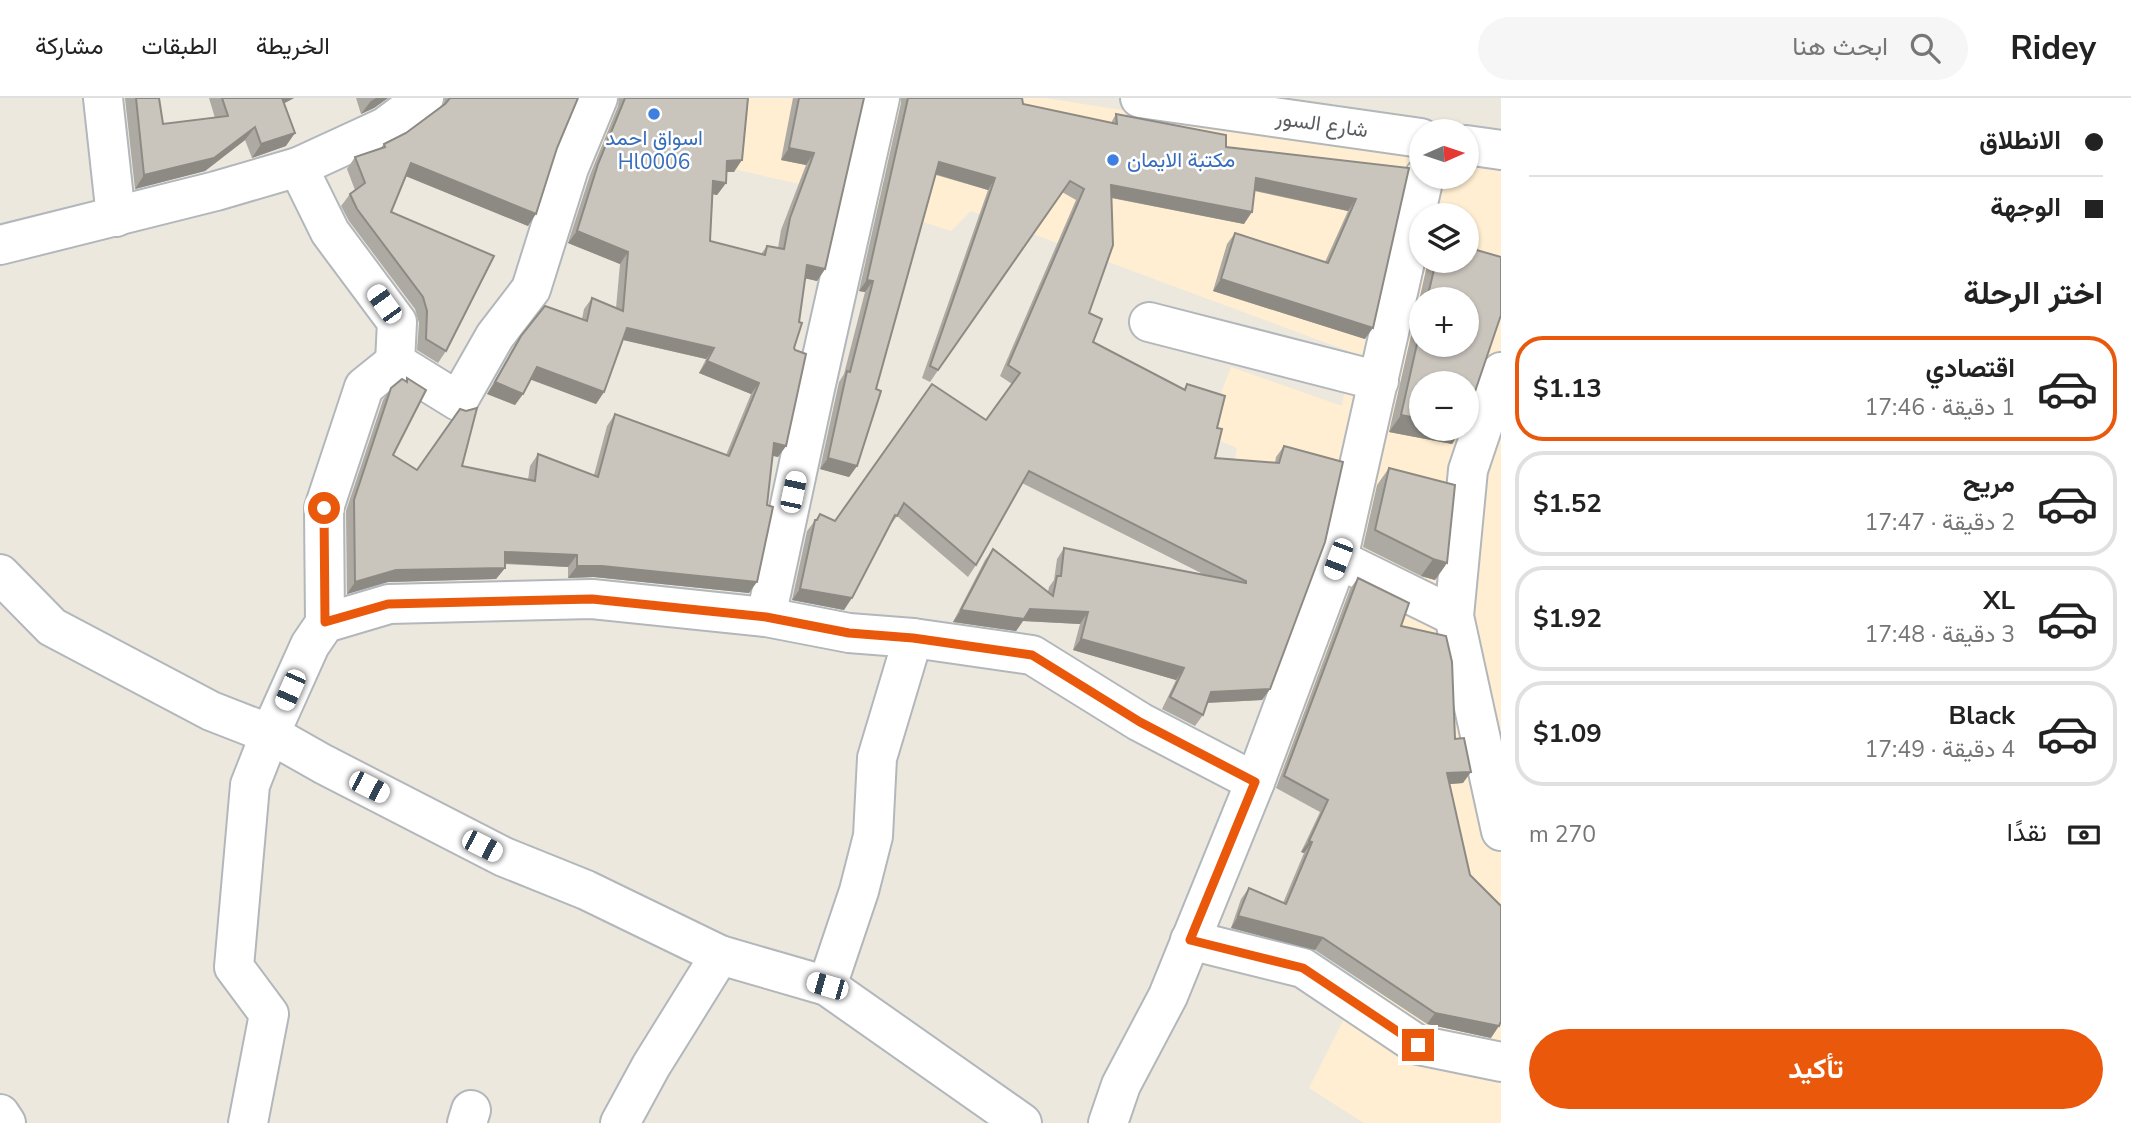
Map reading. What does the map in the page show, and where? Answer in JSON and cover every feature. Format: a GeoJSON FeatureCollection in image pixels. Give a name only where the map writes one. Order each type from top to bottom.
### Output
{"type":"FeatureCollection","features":[{"type":"Feature","properties":{"kind":"street"},"geometry":{"type":"LineString","coordinates":[[103,98],[116,217]]}},
{"type":"Feature","properties":{"kind":"street"},"geometry":{"type":"LineString","coordinates":[[0,245],[116,217],[298,167],[385,127],[424,98]]}},
{"type":"Feature","properties":{"kind":"street"},"geometry":{"type":"LineString","coordinates":[[395,362],[458,401],[495,335],[531,289],[569,168],[598,98]]}},
{"type":"Feature","properties":{"kind":"street"},"geometry":{"type":"LineString","coordinates":[[766,617],[880,98]]}},
{"type":"Feature","properties":{"kind":"street","name":"شارع السور"},"geometry":{"type":"LineString","coordinates":[[1164,100],[1409,136]]}},
{"type":"Feature","properties":{"kind":"street"},"geometry":{"type":"LineString","coordinates":[[1479,147],[1501,150]]}},
{"type":"Feature","properties":{"kind":"street"},"geometry":{"type":"LineString","coordinates":[[248,1123],[269,1014],[234,967],[250,785],[310,645],[325,622],[324,508],[364,387],[395,362],[397,322],[330,232],[298,167]]}},
{"type":"Feature","properties":{"kind":"street"},"geometry":{"type":"LineString","coordinates":[[1108,1123],[1121,1085],[1168,996],[1255,782],[1338,559],[1421,189]]}},
{"type":"Feature","properties":{"kind":"street"},"geometry":{"type":"LineString","coordinates":[[1149,322],[1379,381]]}},
{"type":"Feature","properties":{"kind":"street"},"geometry":{"type":"LineString","coordinates":[[1501,372],[1468,470],[1454,616],[1501,831]]}},
{"type":"Feature","properties":{"kind":"street"},"geometry":{"type":"LineString","coordinates":[[1338,559],[1454,616]]}},
{"type":"Feature","properties":{"kind":"street"},"geometry":{"type":"LineString","coordinates":[[0,574],[52,627],[211,711],[270,734],[504,857],[586,890],[720,955],[827,986],[1022,1123]]}},
{"type":"Feature","properties":{"kind":"street"},"geometry":{"type":"LineString","coordinates":[[325,622],[388,604],[592,599],[766,617],[849,633],[913,638],[1032,655],[1140,722],[1255,782]]}},
{"type":"Feature","properties":{"kind":"street"},"geometry":{"type":"LineString","coordinates":[[827,986],[859,891],[873,836],[877,758],[913,638]]}},
{"type":"Feature","properties":{"kind":"street"},"geometry":{"type":"LineString","coordinates":[[1190,940],[1303,968],[1418,1045],[1501,1062]]}},
{"type":"Feature","properties":{"kind":"street"},"geometry":{"type":"LineString","coordinates":[[620,1123],[651,1066],[720,955]]}},
{"type":"Feature","properties":{"kind":"street"},"geometry":{"type":"LineString","coordinates":[[0,1114],[6,1123]]}},
{"type":"Feature","properties":{"kind":"shaded area"},"geometry":{"type":"Polygon","coordinates":[[[454,98],[1045,98],[1409,155],[1409,189],[1479,189],[1479,166],[1501,169],[1501,1123],[1364,1123],[1309,1088],[1382,944],[1385,814],[1244,760],[1314,557],[1225,507],[1237,448],[1205,435],[1231,367],[1342,406],[1351,352],[971,211],[951,231],[821,189],[725,167],[647,158],[533,135],[454,98]]]}},
{"type":"Feature","properties":{"kind":"building"},"geometry":{"type":"Polygon","coordinates":[[[136,98],[159,98],[163,124],[228,116],[222,98],[282,98],[295,133],[261,144],[255,127],[214,158],[144,175],[136,98]]]}},
{"type":"Feature","properties":{"kind":"building"},"geometry":{"type":"Polygon","coordinates":[[[450,98],[578,98],[557,148],[536,214],[411,163],[391,212],[494,256],[446,351],[426,339],[427,311],[423,297],[357,209],[350,194],[365,183],[355,157],[385,147],[384,144],[406,133],[450,98]]]}},
{"type":"Feature","properties":{"kind":"building"},"geometry":{"type":"Polygon","coordinates":[[[625,98],[748,98],[742,160],[727,161],[726,183],[713,181],[710,241],[765,255],[767,246],[784,249],[790,218],[814,153],[789,148],[799,98],[864,98],[825,269],[807,265],[799,322],[802,323],[794,348],[806,354],[786,446],[774,443],[767,505],[773,507],[757,582],[602,566],[577,566],[577,555],[505,552],[505,568],[396,570],[355,582],[354,500],[391,388],[402,379],[407,382],[407,378],[426,390],[393,455],[417,470],[460,409],[466,411],[477,408],[462,466],[535,481],[538,454],[598,477],[615,414],[729,456],[759,383],[707,361],[714,348],[627,328],[604,392],[537,367],[523,394],[495,382],[521,336],[545,306],[587,321],[592,298],[623,311],[628,252],[577,231],[598,164],[625,98]]]}},
{"type":"Feature","properties":{"kind":"building"},"geometry":{"type":"Polygon","coordinates":[[[908,98],[1022,98],[1023,104],[1117,124],[1116,114],[1226,135],[1226,147],[1409,168],[1373,328],[1221,279],[1235,233],[1328,263],[1356,199],[1256,178],[1252,212],[1111,185],[1113,245],[1089,313],[1102,319],[1093,342],[1185,390],[1187,384],[1225,396],[1217,428],[1222,429],[1215,458],[1279,463],[1284,446],[1343,462],[1325,542],[1270,689],[1211,692],[1203,715],[1170,697],[1184,668],[1081,639],[1088,612],[1030,609],[1024,619],[961,610],[993,549],[1053,596],[1057,576],[1061,576],[1064,548],[1246,583],[1029,471],[976,565],[904,503],[897,516],[895,515],[852,598],[800,589],[815,520],[820,514],[835,521],[932,384],[986,420],[1020,373],[1008,365],[1084,189],[1070,181],[938,370],[930,366],[995,178],[939,162],[876,389],[881,391],[857,466],[828,458],[847,371],[850,372],[873,281],[867,280],[908,98]]]}},
{"type":"Feature","properties":{"kind":"building"},"geometry":{"type":"Polygon","coordinates":[[[1479,251],[1501,257],[1501,315],[1479,380],[1479,371],[1411,371],[1414,357],[1479,357],[1479,287],[1430,287],[1433,273],[1479,273],[1479,251]]]}},
{"type":"Feature","properties":{"kind":"building"},"geometry":{"type":"Polygon","coordinates":[[[1409,379],[1409,417],[1401,415],[1409,379]]]}},
{"type":"Feature","properties":{"kind":"building"},"geometry":{"type":"Polygon","coordinates":[[[1389,468],[1455,485],[1447,563],[1433,559],[1375,530],[1389,468]]]}},
{"type":"Feature","properties":{"kind":"building"},"geometry":{"type":"Polygon","coordinates":[[[1358,578],[1409,603],[1401,626],[1446,636],[1452,662],[1455,739],[1464,738],[1471,772],[1447,773],[1470,875],[1501,906],[1499,1026],[1435,1013],[1323,938],[1238,916],[1249,888],[1286,904],[1312,842],[1309,841],[1328,800],[1284,776],[1358,578]]]}},
{"type":"Feature","properties":{"kind":"place","name":"اسواق احمد Hl0006"},"geometry":{"type":"Point","coordinates":[654,114]}},
{"type":"Feature","properties":{"kind":"place","name":"مكتبة الايمان"},"geometry":{"type":"Point","coordinates":[1113,160]}},
{"type":"Feature","properties":{"kind":"route"},"geometry":{"type":"LineString","coordinates":[[324,508],[325,622],[388,604],[592,599],[766,617],[849,633],[913,638],[1032,655],[1140,722],[1255,782],[1190,940],[1303,968],[1418,1045]]}}]}
